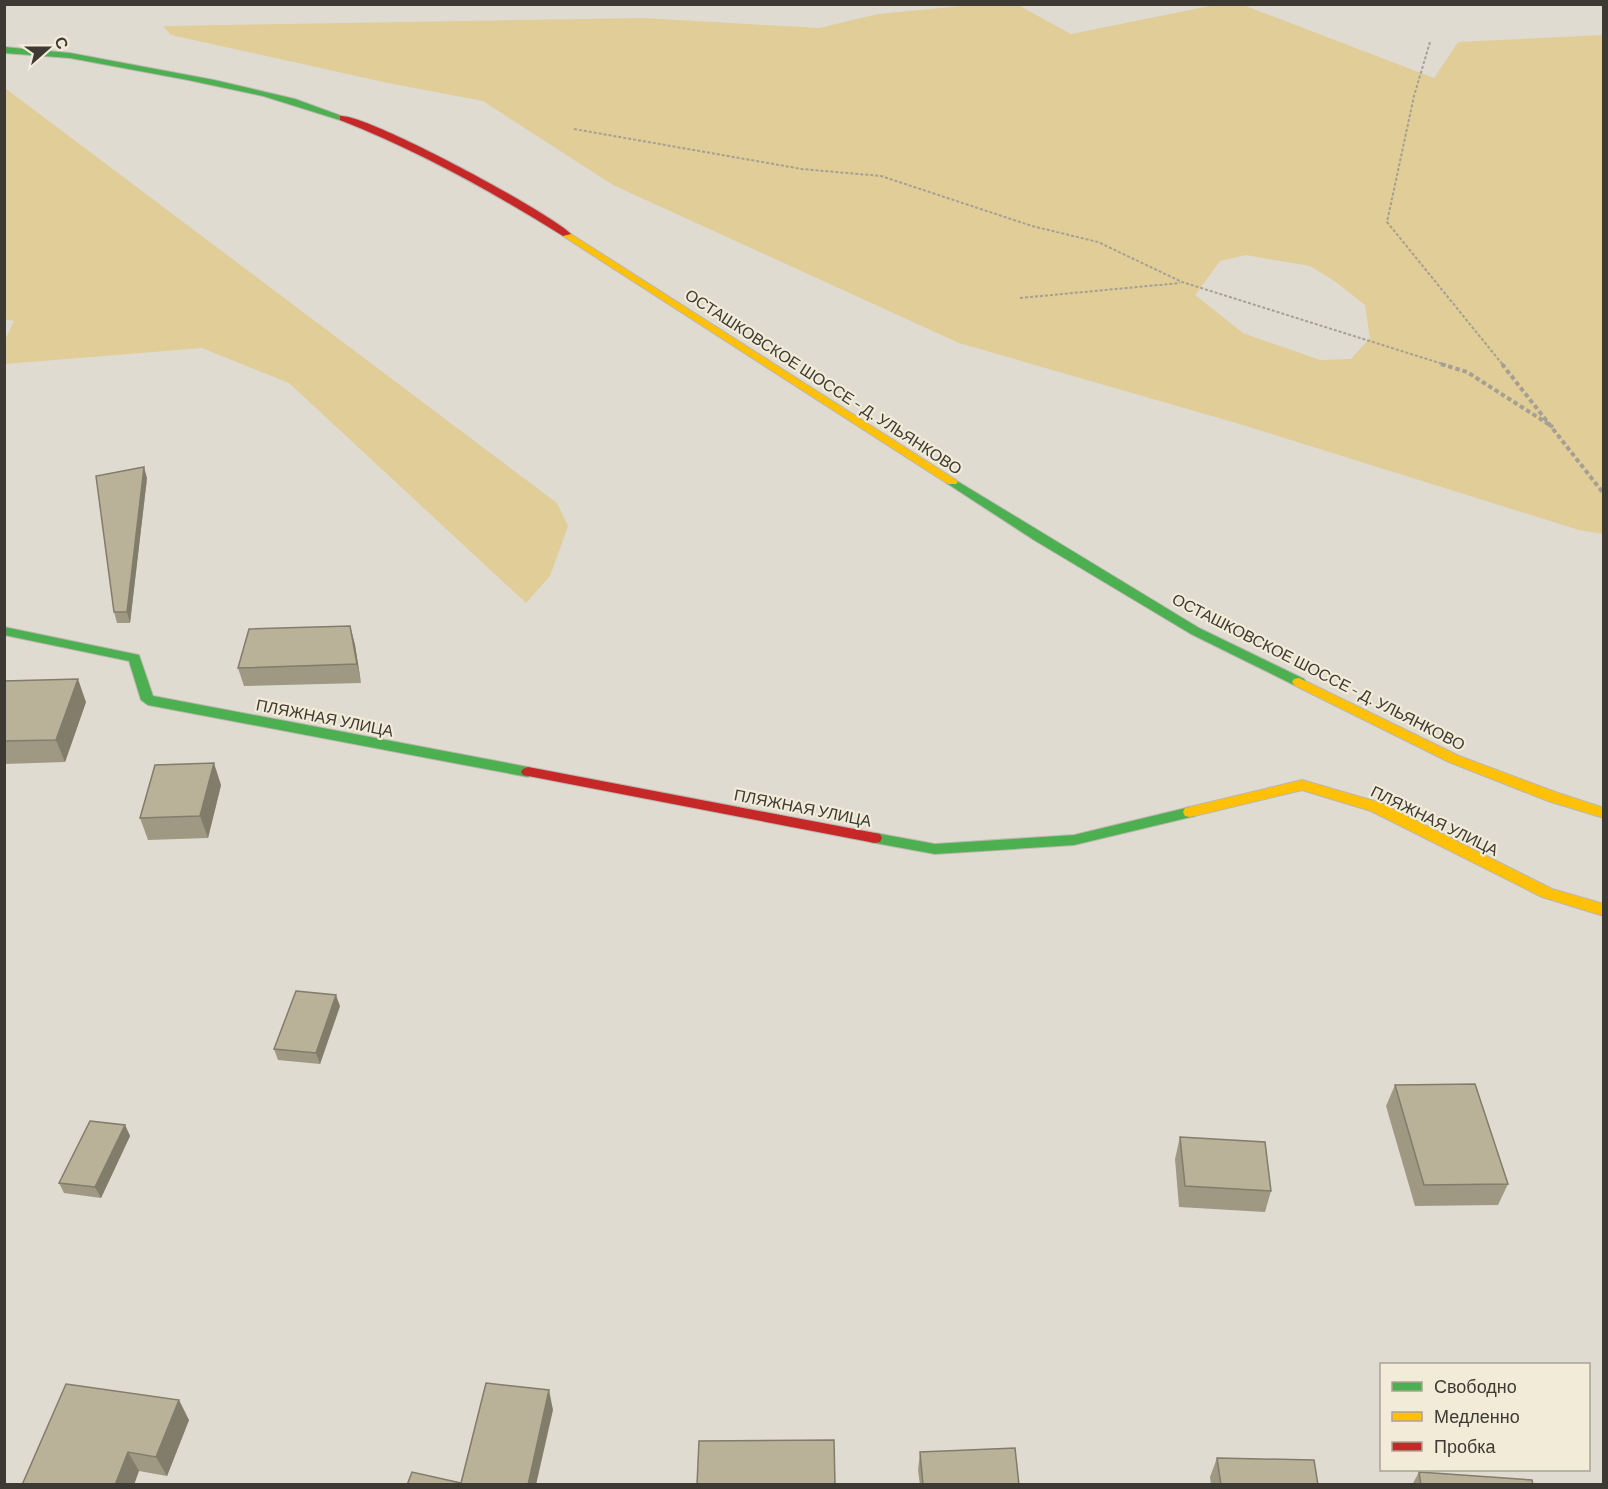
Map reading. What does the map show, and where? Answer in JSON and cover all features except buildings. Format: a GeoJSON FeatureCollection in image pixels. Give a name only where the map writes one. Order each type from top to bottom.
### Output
{"type":"FeatureCollection","features":[{"type":"Feature","properties":{"kind":"street","name":"ОСТАШКОВСКОЕ ШОССЕ - Д. УЛЬЯНКОВО"},"geometry":{"type":"LineString","coordinates":[[4,50],[39,50],[225,84],[297,101],[393,136],[502,193],[1038,537],[1195,631],[1454,759],[1553,797],[1604,813]]}},
{"type":"Feature","properties":{"kind":"street","name":"ПЛЯЖНАЯ УЛИЦА"},"geometry":{"type":"LineString","coordinates":[[4,631],[134,658],[148,700],[935,849],[1074,840],[1302,785],[1376,807],[1547,893],[1604,910]]}},
{"type":"Feature","properties":{"kind":"path"},"geometry":{"type":"LineString","coordinates":[[1430,42],[1414,96],[1387,222],[1553,427],[1604,494]]}},
{"type":"Feature","properties":{"kind":"path"},"geometry":{"type":"LineString","coordinates":[[574,129],[802,169],[881,176],[1032,226],[1098,242],[1182,282],[1467,372],[1553,427]]}},
{"type":"Feature","properties":{"kind":"path"},"geometry":{"type":"LineString","coordinates":[[1020,298],[1182,282]]}},
{"type":"Feature","properties":{"kind":"shaded area"},"geometry":{"type":"Polygon","coordinates":[[[973,5],[1018,5],[1071,34],[1215,5],[1243,5],[1434,78],[1458,42],[1603,35],[1603,534],[1579,530],[1243,425],[959,343],[613,185],[483,101],[388,83],[171,35],[163,26],[643,18],[819,28],[878,14],[973,5]],[[1246,255],[1220,261],[1195,295],[1243,333],[1320,360],[1351,359],[1370,338],[1365,305],[1336,282],[1310,266],[1246,255]]]}},
{"type":"Feature","properties":{"kind":"shaded area"},"geometry":{"type":"Polygon","coordinates":[[[5,88],[557,503],[568,526],[550,576],[526,603],[289,383],[202,348],[5,364],[5,340],[14,321],[4,319],[5,88]]]}},
{"type":"Feature","properties":{"kind":"traffic: fast"},"geometry":{"type":"LineString","coordinates":[[4,50],[70,56],[188,77],[266,94],[343,118]]}},
{"type":"Feature","properties":{"kind":"traffic: fast"},"geometry":{"type":"LineString","coordinates":[[952,482],[1038,537],[1195,631],[1299,682]]}},
{"type":"Feature","properties":{"kind":"traffic: fast"},"geometry":{"type":"LineString","coordinates":[[4,631],[134,658],[148,700],[528,772]]}},
{"type":"Feature","properties":{"kind":"traffic: fast"},"geometry":{"type":"LineString","coordinates":[[875,838],[935,849],[1074,840],[1190,812]]}},
{"type":"Feature","properties":{"kind":"traffic: slow"},"geometry":{"type":"LineString","coordinates":[[566,234],[952,482]]}},
{"type":"Feature","properties":{"kind":"traffic: slow"},"geometry":{"type":"LineString","coordinates":[[1299,682],[1454,759],[1553,797],[1604,813]]}},
{"type":"Feature","properties":{"kind":"traffic: slow"},"geometry":{"type":"LineString","coordinates":[[1190,812],[1302,785],[1376,807],[1547,893],[1604,910]]}},
{"type":"Feature","properties":{"kind":"traffic: jam"},"geometry":{"type":"LineString","coordinates":[[343,118],[401,142],[458,170],[566,234]]}},
{"type":"Feature","properties":{"kind":"traffic: jam"},"geometry":{"type":"LineString","coordinates":[[528,772],[875,838]]}}]}
